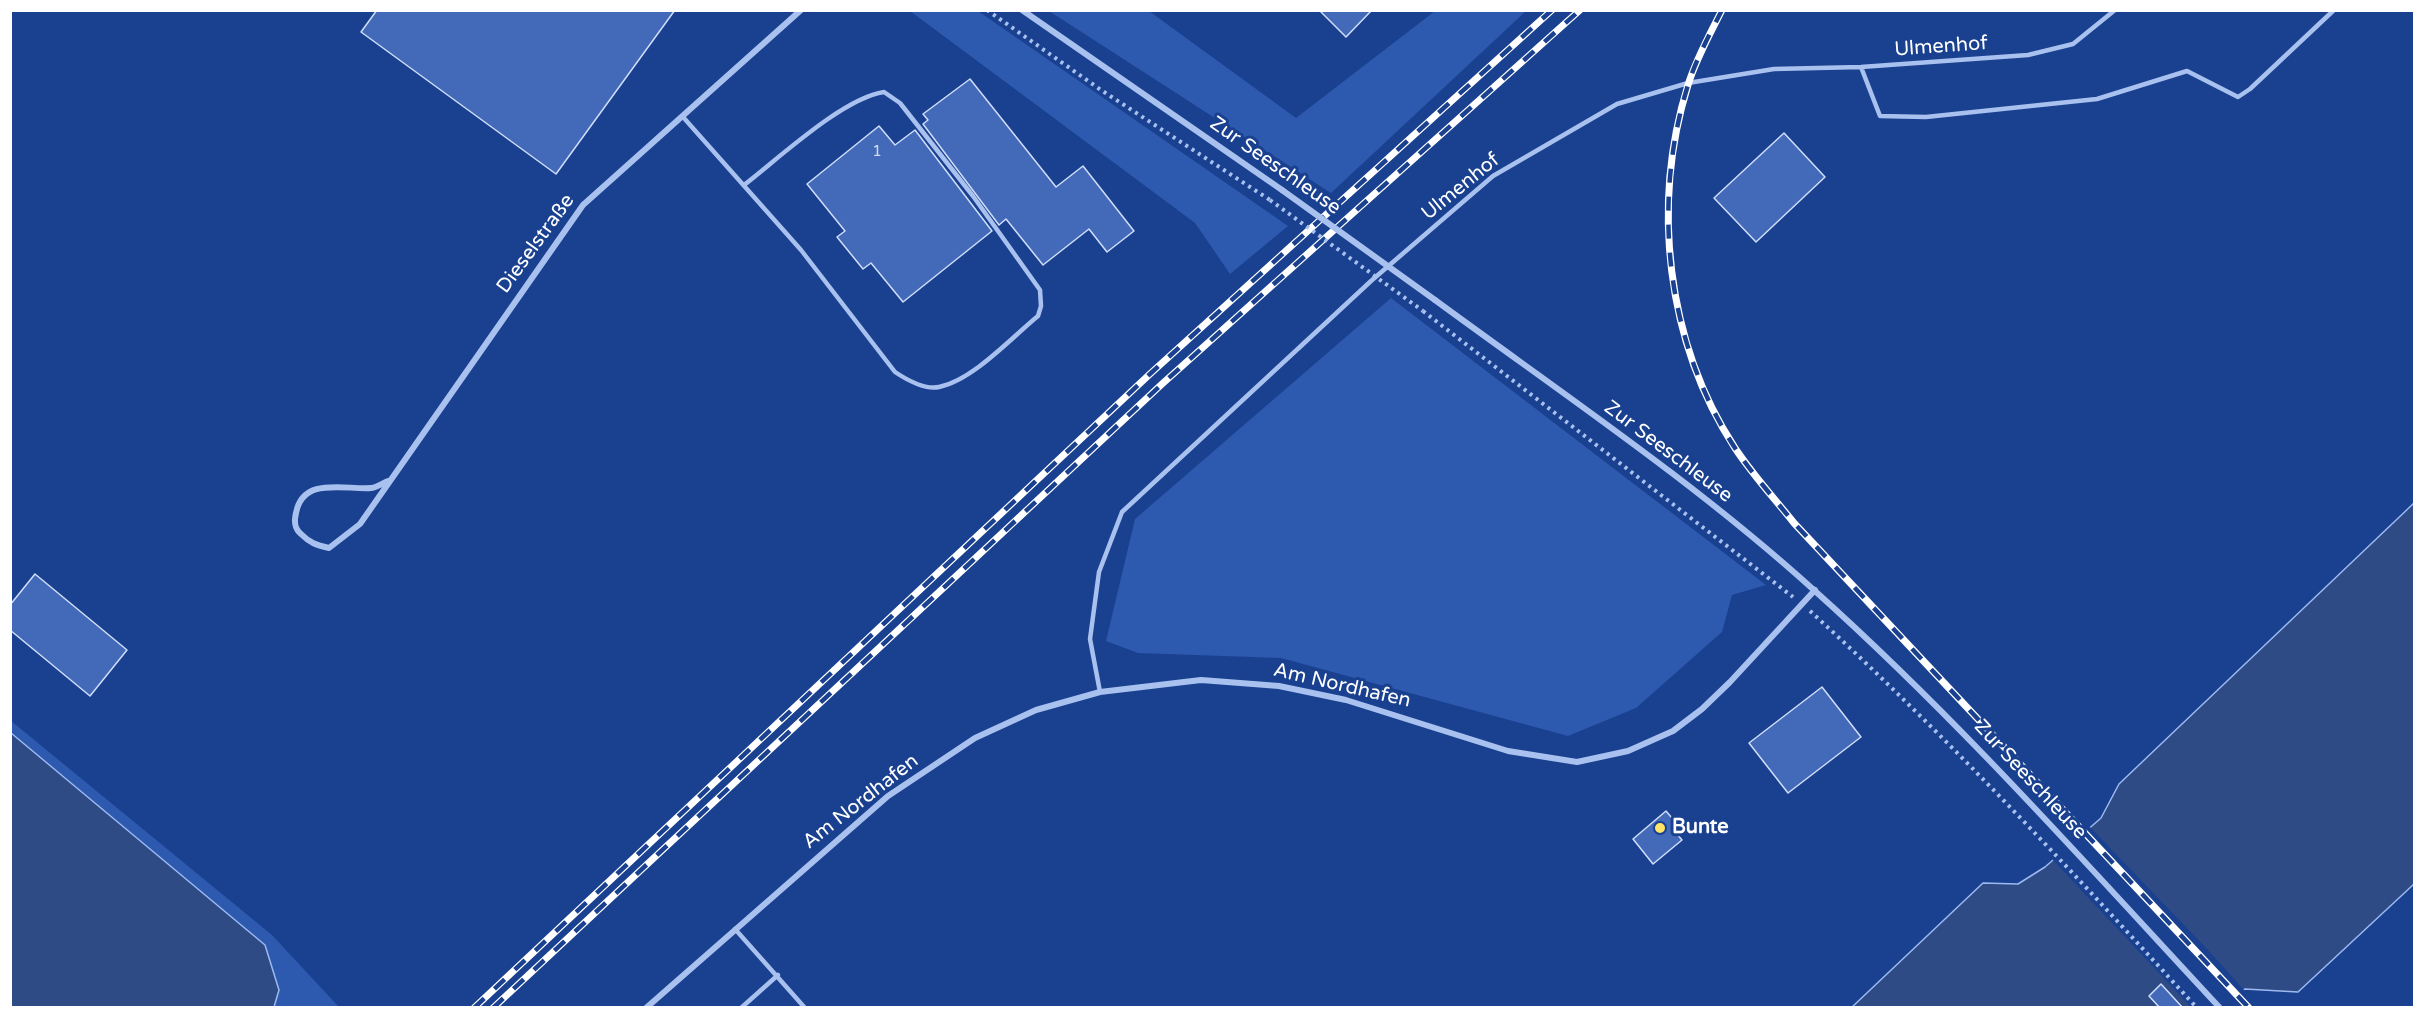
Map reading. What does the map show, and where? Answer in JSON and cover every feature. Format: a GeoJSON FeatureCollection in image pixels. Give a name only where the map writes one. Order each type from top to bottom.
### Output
{"type":"FeatureCollection","features":[{"type":"Feature","properties":{"kind":"street","name":"Dieselstraße"},"geometry":{"type":"LineString","coordinates":[[388,481],[372,488],[335,486],[315,489],[303,497],[297,507],[294,521],[297,531],[311,544],[329,548],[360,524],[583,205],[801,10]]}},
{"type":"Feature","properties":{"kind":"street","name":"Zur Seeschleuse"},"geometry":{"type":"LineString","coordinates":[[1022,10],[1282,190],[1435,300],[1694,490],[1815,590],[1937,706],[2220,1008]]}},
{"type":"Feature","properties":{"kind":"street","name":"Am Nordhafen"},"geometry":{"type":"LineString","coordinates":[[646,1008],[888,796],[975,738],[1036,710],[1100,692],[1201,680],[1280,686],[1346,699],[1509,751],[1577,762],[1628,751],[1673,731],[1702,709],[1730,682],[1815,590]]}},
{"type":"Feature","properties":{"kind":"lane","name":"Ulmenhof"},"geometry":{"type":"LineString","coordinates":[[1100,692],[1090,639],[1099,572],[1122,512],[1371,281],[1492,176],[1617,104],[1688,83],[1774,69],[1861,67],[2028,55],[2073,44],[2115,10]]}},
{"type":"Feature","properties":{"kind":"lane"},"geometry":{"type":"LineString","coordinates":[[1861,67],[1880,116],[1926,117],[2097,99],[2187,71],[2238,97],[2250,89],[2334,10]]}},
{"type":"Feature","properties":{"kind":"lane"},"geometry":{"type":"LineString","coordinates":[[683,117],[801,250],[896,372],[910,382],[937,387],[964,376],[1038,316],[1040,290],[973,196],[908,112],[884,92],[867,95],[841,111],[744,185]]}},
{"type":"Feature","properties":{"kind":"lane"},"geometry":{"type":"LineString","coordinates":[[735,928],[805,1008]]}},
{"type":"Feature","properties":{"kind":"lane"},"geometry":{"type":"LineString","coordinates":[[741,1008],[778,975]]}},
{"type":"Feature","properties":{"kind":"path"},"geometry":{"type":"LineString","coordinates":[[987,10],[1101,90],[1270,200],[1423,311],[1711,531],[1802,604],[1904,699],[2052,849],[2197,1008]]}},
{"type":"Feature","properties":{"kind":"shaded area"},"geometry":{"type":"Polygon","coordinates":[[[910,11],[978,11],[1288,226],[1230,274],[1195,223],[910,11]]]}},
{"type":"Feature","properties":{"kind":"shaded area"},"geometry":{"type":"Polygon","coordinates":[[[1049,11],[1149,11],[1296,118],[1435,11],[1526,11],[1331,193],[1049,11]]]}},
{"type":"Feature","properties":{"kind":"shaded area"},"geometry":{"type":"Polygon","coordinates":[[[1391,298],[1766,585],[1732,595],[1722,632],[1636,708],[1568,736],[1281,658],[1138,653],[1106,641],[1135,519],[1391,298]]]}},
{"type":"Feature","properties":{"kind":"shaded area"},"geometry":{"type":"Polygon","coordinates":[[[2414,503],[2414,884],[2298,992],[2245,989],[2216,1008],[1851,1008],[1983,883],[2018,884],[2045,867],[2101,818],[2119,784],[2414,503]]]}},
{"type":"Feature","properties":{"kind":"shaded area"},"geometry":{"type":"Polygon","coordinates":[[[10,720],[272,935],[339,1007],[274,1007],[279,990],[265,945],[11,733],[10,720]]]}},
{"type":"Feature","properties":{"kind":"shaded area"},"geometry":{"type":"Polygon","coordinates":[[[11,733],[265,945],[279,990],[274,1007],[11,1007],[11,733]]]}},
{"type":"Feature","properties":{"kind":"pier"},"geometry":{"type":"Polygon","coordinates":[[[2088,825],[2246,992],[2221,1008],[2191,1007],[2051,858],[2088,825]]]}},
{"type":"Feature","properties":{"kind":"building"},"geometry":{"type":"Polygon","coordinates":[[[377,10],[675,10],[556,174],[361,32],[377,10]]]}},
{"type":"Feature","properties":{"kind":"building"},"geometry":{"type":"Polygon","coordinates":[[[1319,10],[1372,10],[1346,37],[1319,10]]]}},
{"type":"Feature","properties":{"kind":"building"},"geometry":{"type":"Polygon","coordinates":[[[970,79],[1056,187],[1083,166],[1134,231],[1107,252],[1089,229],[1043,265],[1006,219],[999,225],[923,124],[928,120],[923,114],[970,79]]]}},
{"type":"Feature","properties":{"kind":"building"},"geometry":{"type":"Polygon","coordinates":[[[879,126],[895,145],[915,130],[992,231],[903,302],[871,263],[863,269],[837,237],[845,231],[807,184],[879,126]]]}},
{"type":"Feature","properties":{"kind":"building"},"geometry":{"type":"Polygon","coordinates":[[[1784,133],[1825,177],[1756,242],[1714,198],[1784,133]]]}},
{"type":"Feature","properties":{"kind":"building"},"geometry":{"type":"Polygon","coordinates":[[[35,574],[127,650],[90,696],[10,630],[10,605],[35,574]]]}},
{"type":"Feature","properties":{"kind":"building"},"geometry":{"type":"Polygon","coordinates":[[[1822,687],[1861,737],[1788,793],[1749,743],[1822,687]]]}},
{"type":"Feature","properties":{"kind":"building"},"geometry":{"type":"Polygon","coordinates":[[[1666,811],[1677,824],[1672,828],[1682,840],[1653,864],[1633,839],[1666,811]]]}},
{"type":"Feature","properties":{"kind":"building"},"geometry":{"type":"Polygon","coordinates":[[[2161,984],[2183,1008],[2160,1008],[2149,996],[2161,984]]]}},
{"type":"Feature","properties":{"kind":"railway"},"geometry":{"type":"LineString","coordinates":[[474,1008],[1151,373],[1552,10]]}},
{"type":"Feature","properties":{"kind":"railway"},"geometry":{"type":"LineString","coordinates":[[493,1008],[1162,384],[1580,10]]}},
{"type":"Feature","properties":{"kind":"railway"},"geometry":{"type":"LineString","coordinates":[[1722,10],[1688,85],[1677,130],[1670,177],[1668,224],[1672,271],[1680,318],[1693,363],[1712,407],[1742,458],[1794,523],[2249,1008]]}},
{"type":"Feature","properties":{"kind":"place","name":"Bunte"},"geometry":{"type":"Point","coordinates":[1660,828]}}]}
